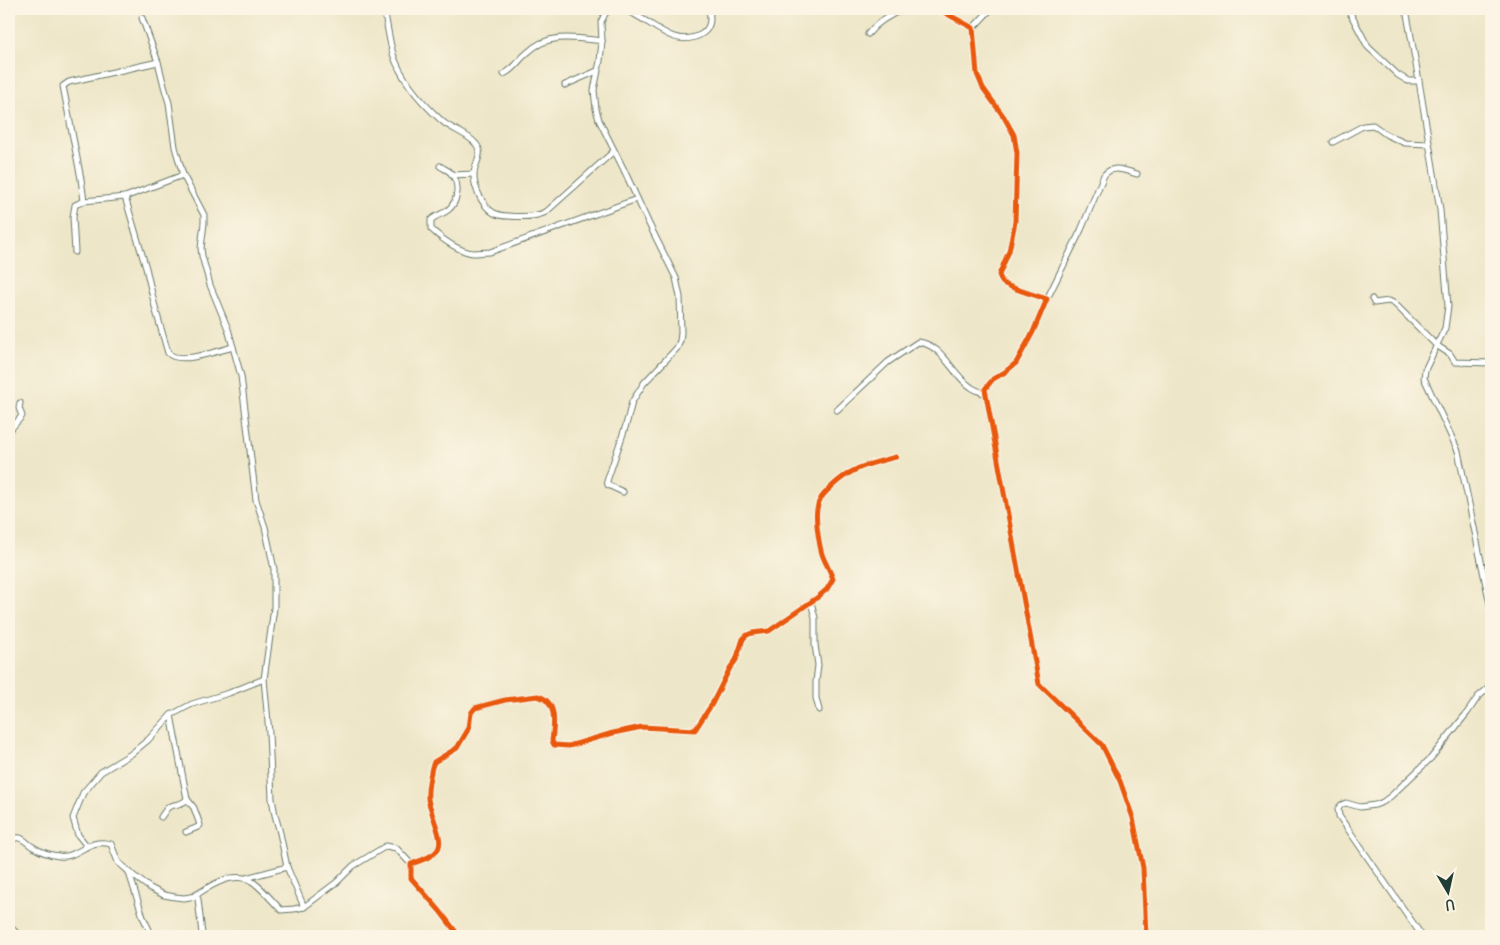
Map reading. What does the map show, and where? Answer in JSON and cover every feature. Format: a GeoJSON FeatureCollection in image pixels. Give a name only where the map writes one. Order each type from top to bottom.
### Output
{"type":"FeatureCollection","features":[{"type":"Feature","properties":{"kind":"street"},"geometry":{"type":"LineString","coordinates":[[384,9],[394,54],[408,84],[443,123],[467,136],[478,145],[480,152],[474,174],[479,195],[486,206],[494,213],[513,216],[542,214],[614,151]]}},
{"type":"Feature","properties":{"kind":"street"},"geometry":{"type":"LineString","coordinates":[[623,492],[608,485],[608,481],[632,402],[644,383],[677,348],[680,341],[680,298],[676,278],[596,110],[594,90],[600,61],[601,22],[604,13],[610,10],[626,11],[666,34],[688,39],[694,38],[709,27],[710,9]]}},
{"type":"Feature","properties":{"kind":"street"},"geometry":{"type":"LineString","coordinates":[[868,34],[874,26],[890,14],[904,9]]}},
{"type":"Feature","properties":{"kind":"street"},"geometry":{"type":"LineString","coordinates":[[938,9],[973,28]]}},
{"type":"Feature","properties":{"kind":"street"},"geometry":{"type":"LineString","coordinates":[[991,9],[973,28],[977,74],[983,88],[1004,117],[1014,135],[1017,153],[1015,222],[1009,251],[999,275],[1002,282],[1047,299]]}},
{"type":"Feature","properties":{"kind":"street"},"geometry":{"type":"LineString","coordinates":[[1348,9],[1368,47],[1398,75],[1408,81],[1420,82]]}},
{"type":"Feature","properties":{"kind":"street"},"geometry":{"type":"LineString","coordinates":[[1406,9],[1420,82],[1440,210],[1448,306],[1444,328],[1425,370],[1424,378],[1458,450],[1491,609]]}},
{"type":"Feature","properties":{"kind":"street"},"geometry":{"type":"LineString","coordinates":[[142,18],[158,62],[169,103],[175,147],[183,174],[204,215],[202,256],[210,285],[228,329],[241,376],[256,500],[265,527],[274,569],[274,608],[264,679],[274,816],[280,833],[287,867],[304,907]]}},
{"type":"Feature","properties":{"kind":"street"},"geometry":{"type":"LineString","coordinates":[[504,74],[513,69],[527,53],[549,40],[564,37],[602,41]]}},
{"type":"Feature","properties":{"kind":"street"},"geometry":{"type":"LineString","coordinates":[[84,201],[63,86],[69,82],[158,62]]}},
{"type":"Feature","properties":{"kind":"street"},"geometry":{"type":"LineString","coordinates":[[565,85],[597,71]]}},
{"type":"Feature","properties":{"kind":"street"},"geometry":{"type":"LineString","coordinates":[[1333,142],[1363,126],[1373,125],[1387,135],[1405,143],[1429,144]]}},
{"type":"Feature","properties":{"kind":"street"},"geometry":{"type":"LineString","coordinates":[[440,166],[452,175],[457,189],[456,200],[447,211],[435,216],[431,220],[431,229],[454,245],[474,253],[490,252],[637,199]]}},
{"type":"Feature","properties":{"kind":"street"},"geometry":{"type":"LineString","coordinates":[[1137,174],[1115,168],[1109,170],[1104,175],[1081,230],[1016,362],[1005,372],[993,379],[985,389],[1039,684],[1102,745],[1120,781],[1133,818],[1143,868],[1146,936]]}},
{"type":"Feature","properties":{"kind":"street"},"geometry":{"type":"LineString","coordinates":[[75,252],[73,209],[75,205],[84,201],[125,198],[183,174]]}},
{"type":"Feature","properties":{"kind":"street"},"geometry":{"type":"LineString","coordinates":[[452,175],[474,174]]}},
{"type":"Feature","properties":{"kind":"street"},"geometry":{"type":"LineString","coordinates":[[125,198],[146,268],[168,353],[171,356],[180,358],[233,347]]}},
{"type":"Feature","properties":{"kind":"street"},"geometry":{"type":"LineString","coordinates":[[1372,298],[1374,303],[1389,301],[1395,304],[1436,345],[1450,354],[1455,362],[1491,363]]}},
{"type":"Feature","properties":{"kind":"street"},"geometry":{"type":"LineString","coordinates":[[837,410],[888,362],[918,342],[933,347],[965,382],[972,388],[986,394]]}},
{"type":"Feature","properties":{"kind":"street"},"geometry":{"type":"LineString","coordinates":[[9,431],[22,416],[19,408],[20,403]]}},
{"type":"Feature","properties":{"kind":"street"},"geometry":{"type":"LineString","coordinates":[[411,864],[432,856],[437,852],[439,833],[428,798],[432,767],[434,762],[457,748],[469,728],[471,713],[474,708],[505,700],[538,696],[549,703],[553,709],[552,741],[554,745],[560,746],[570,746],[613,733],[642,727],[695,730],[712,704],[736,660],[743,639],[752,633],[769,632],[827,590],[833,578],[822,555],[818,532],[817,508],[821,498],[837,481],[854,469],[896,457]]}},
{"type":"Feature","properties":{"kind":"street"},"geometry":{"type":"LineString","coordinates":[[811,602],[815,618],[814,645],[818,665],[818,678],[816,682],[818,710]]}},
{"type":"Feature","properties":{"kind":"street"},"geometry":{"type":"LineString","coordinates":[[87,846],[78,835],[73,818],[83,793],[101,772],[131,754],[148,740],[171,715],[192,704],[229,693],[264,679]]}},
{"type":"Feature","properties":{"kind":"street"},"geometry":{"type":"LineString","coordinates":[[1422,936],[1339,816],[1338,809],[1340,805],[1346,803],[1360,806],[1375,804],[1383,802],[1391,796],[1431,758],[1467,714],[1478,697],[1491,686]]}},
{"type":"Feature","properties":{"kind":"street"},"geometry":{"type":"LineString","coordinates":[[171,715],[186,799],[194,808],[200,825],[186,832]]}},
{"type":"Feature","properties":{"kind":"street"},"geometry":{"type":"LineString","coordinates":[[161,817],[168,807],[184,803],[186,799]]}},
{"type":"Feature","properties":{"kind":"street"},"geometry":{"type":"LineString","coordinates":[[9,841],[20,838],[34,848],[66,857],[87,846],[100,842],[111,844],[118,862],[150,888],[164,895],[184,898],[194,896],[217,882],[245,878],[287,867]]}},
{"type":"Feature","properties":{"kind":"street"},"geometry":{"type":"LineString","coordinates":[[245,878],[252,881],[281,910],[294,909],[304,907],[337,882],[353,866],[386,846],[396,848],[411,864],[412,878],[459,936]]}},
{"type":"Feature","properties":{"kind":"street"},"geometry":{"type":"LineString","coordinates":[[128,871],[143,917],[152,936]]}},
{"type":"Feature","properties":{"kind":"street"},"geometry":{"type":"LineString","coordinates":[[194,896],[198,900],[202,934]]}},
{"type":"Feature","properties":{"kind":"street"},"geometry":{"type":"LineString","coordinates":[[9,926],[20,936]]}},
{"type":"Feature","properties":{"kind":"cycle path"},"geometry":{"type":"LineString","coordinates":[[938,9],[973,28],[977,74],[983,88],[1004,117],[1014,135],[1017,153],[1015,222],[1009,251],[999,275],[1005,284],[1047,299],[1033,332],[1016,363],[993,379],[985,389],[1039,684],[1102,745],[1120,781],[1133,818],[1143,868],[1146,936]]}},
{"type":"Feature","properties":{"kind":"cycle path"},"geometry":{"type":"LineString","coordinates":[[459,936],[411,878],[411,864],[431,856],[439,846],[440,840],[428,800],[428,786],[432,767],[434,762],[457,748],[469,728],[471,713],[475,708],[505,700],[538,696],[549,703],[552,708],[552,741],[554,745],[569,746],[642,727],[695,730],[712,704],[736,660],[743,639],[752,633],[769,631],[818,597],[827,589],[833,579],[822,554],[817,525],[818,506],[821,498],[837,482],[852,471],[896,457]]}}]}
